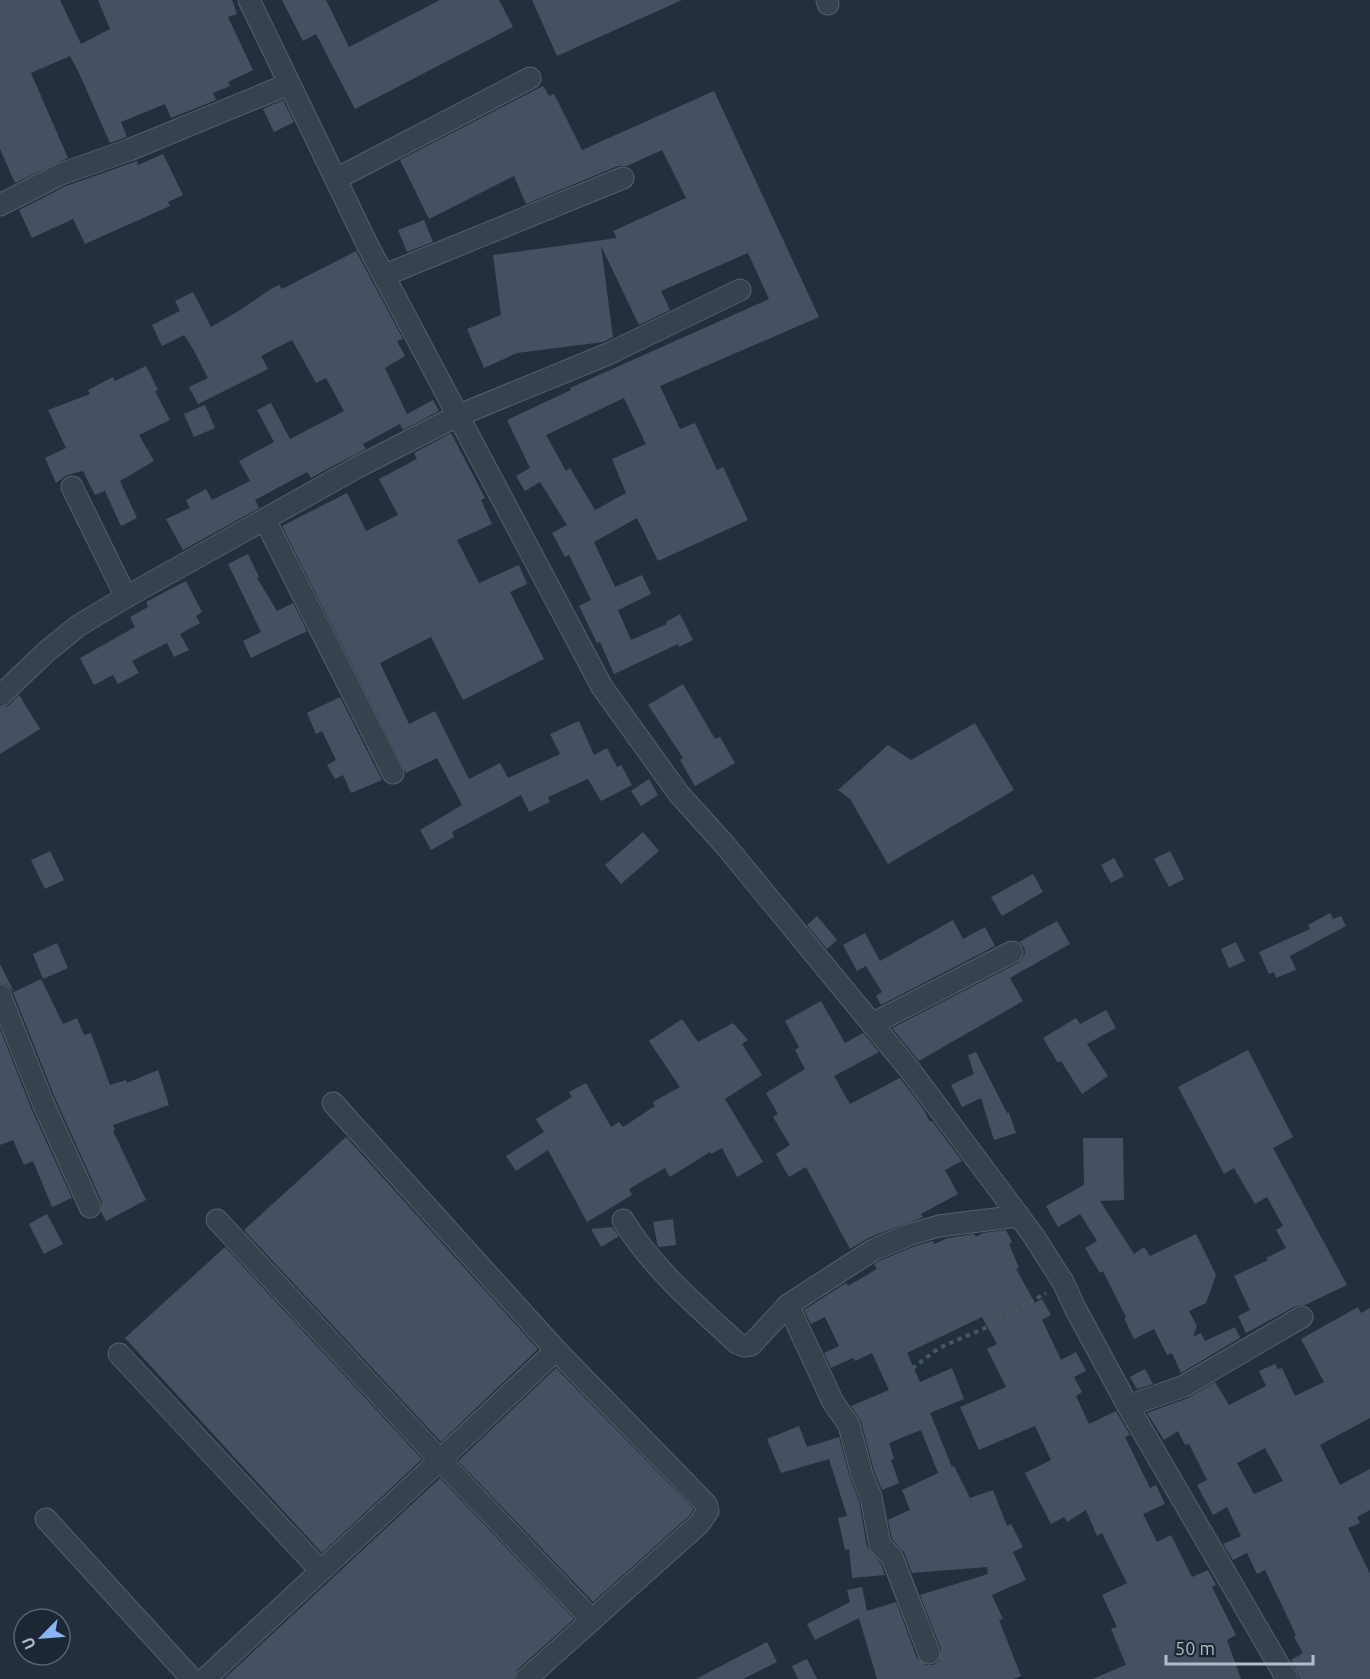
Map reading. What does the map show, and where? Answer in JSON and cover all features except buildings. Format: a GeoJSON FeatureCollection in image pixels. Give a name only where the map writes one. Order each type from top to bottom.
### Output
{"type":"FeatureCollection","features":[{"type":"Feature","properties":{"kind":"street"},"geometry":{"type":"LineString","coordinates":[[249,0],[385,275],[602,687],[679,794],[725,845],[872,1024],[943,1113],[1019,1216],[1063,1282],[1128,1406],[1287,1679]]}},
{"type":"Feature","properties":{"kind":"street"},"geometry":{"type":"LineString","coordinates":[[336,179],[530,78]]}},
{"type":"Feature","properties":{"kind":"street"},"geometry":{"type":"LineString","coordinates":[[0,205],[61,174],[129,150],[289,84]]}},
{"type":"Feature","properties":{"kind":"street"},"geometry":{"type":"LineString","coordinates":[[385,275],[623,178]]}},
{"type":"Feature","properties":{"kind":"street"},"geometry":{"type":"LineString","coordinates":[[0,696],[46,652],[78,626],[356,468],[458,416],[608,354],[740,290]]}},
{"type":"Feature","properties":{"kind":"street"},"geometry":{"type":"LineString","coordinates":[[72,487],[126,597]]}},
{"type":"Feature","properties":{"kind":"street"},"geometry":{"type":"LineString","coordinates":[[265,520],[393,773]]}},
{"type":"Feature","properties":{"kind":"street"},"geometry":{"type":"LineString","coordinates":[[872,1024],[1012,952]]}},
{"type":"Feature","properties":{"kind":"street"},"geometry":{"type":"LineString","coordinates":[[0,995],[43,1103],[90,1207]]}},
{"type":"Feature","properties":{"kind":"street"},"geometry":{"type":"LineString","coordinates":[[333,1103],[556,1350],[706,1504],[708,1511],[699,1524],[526,1679]]}},
{"type":"Feature","properties":{"kind":"street"},"geometry":{"type":"LineString","coordinates":[[622,1220],[658,1269],[737,1344],[744,1346],[751,1345],[788,1305],[873,1250],[911,1234],[939,1226],[1019,1216]]}},
{"type":"Feature","properties":{"kind":"street"},"geometry":{"type":"LineString","coordinates":[[217,1220],[592,1620]]}},
{"type":"Feature","properties":{"kind":"street"},"geometry":{"type":"LineString","coordinates":[[788,1305],[825,1387],[849,1425],[862,1475],[871,1497],[880,1545],[892,1557],[929,1653]]}},
{"type":"Feature","properties":{"kind":"street"},"geometry":{"type":"LineString","coordinates":[[1128,1406],[1184,1386],[1302,1317]]}},
{"type":"Feature","properties":{"kind":"street"},"geometry":{"type":"LineString","coordinates":[[205,1679],[320,1570],[441,1461],[556,1350]]}},
{"type":"Feature","properties":{"kind":"street"},"geometry":{"type":"LineString","coordinates":[[118,1354],[320,1570]]}},
{"type":"Feature","properties":{"kind":"street"},"geometry":{"type":"LineString","coordinates":[[46,1519],[192,1679]]}},
{"type":"Feature","properties":{"kind":"path"},"geometry":{"type":"LineString","coordinates":[[904,1374],[939,1348],[1009,1315],[1063,1282]]}}]}
